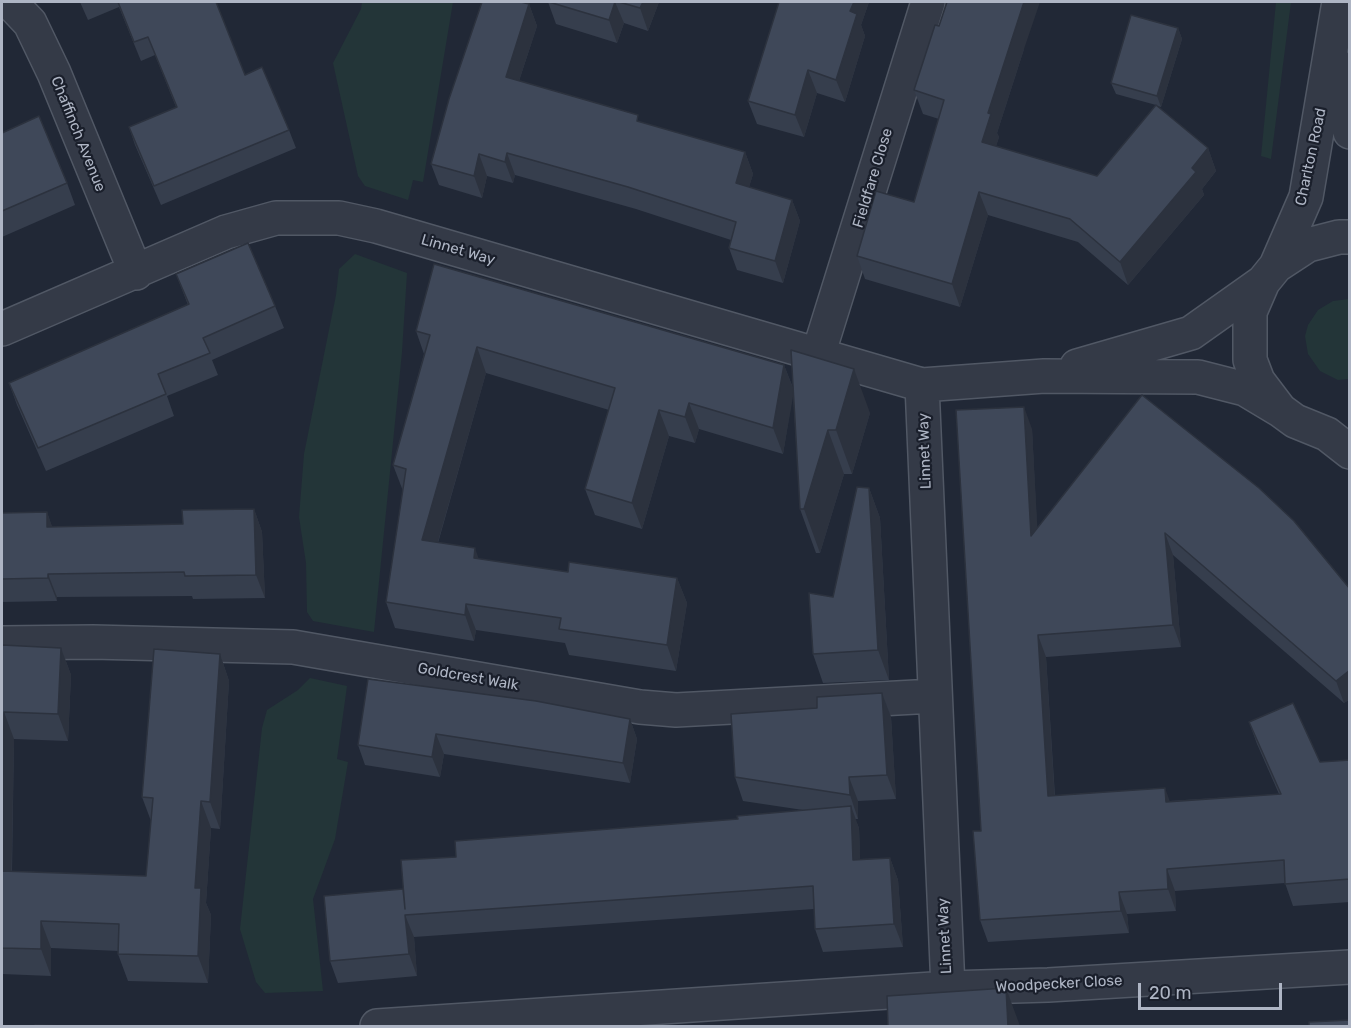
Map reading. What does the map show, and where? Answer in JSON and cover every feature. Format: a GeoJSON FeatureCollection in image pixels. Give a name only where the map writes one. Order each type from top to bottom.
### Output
{"type":"FeatureCollection","features":[{"type":"Feature","properties":{"kind":"street","name":"Chaffinch Avenue"},"geometry":{"type":"LineString","coordinates":[[10,2],[30,24],[54,73],[136,273]]}},
{"type":"Feature","properties":{"kind":"street","name":"Fieldfare Close"},"geometry":{"type":"LineString","coordinates":[[818,355],[928,2]]}},
{"type":"Feature","properties":{"kind":"street","name":"Charlton Road"},"geometry":{"type":"LineString","coordinates":[[1339,2],[1334,44],[1306,197],[1250,312],[1250,360],[1258,381],[1280,410],[1295,422],[1342,440]]}},
{"type":"Feature","properties":{"kind":"street","name":"Charlton Road"},"geometry":{"type":"LineString","coordinates":[[1334,44],[1350,132]]}},
{"type":"Feature","properties":{"kind":"street","name":"Linnet Way"},"geometry":{"type":"LineString","coordinates":[[2,329],[136,273],[226,232],[276,218],[339,218],[376,226],[922,386],[1044,376],[1198,378],[1245,389],[1280,410]]}},
{"type":"Feature","properties":{"kind":"street"},"geometry":{"type":"LineString","coordinates":[[1270,274],[1308,245],[1340,237],[1350,237]]}},
{"type":"Feature","properties":{"kind":"street","name":"Linnet Way"},"geometry":{"type":"LineString","coordinates":[[1044,376],[1191,333],[1270,274]]}},
{"type":"Feature","properties":{"kind":"street","name":"Linnet Way"},"geometry":{"type":"LineString","coordinates":[[377,1026],[948,988],[933,696],[922,386]]}},
{"type":"Feature","properties":{"kind":"street","name":"Goldcrest Walk"},"geometry":{"type":"LineString","coordinates":[[2,643],[93,642],[293,647],[640,707],[676,710],[933,696]]}},
{"type":"Feature","properties":{"kind":"street","name":"Woodpecker Close"},"geometry":{"type":"LineString","coordinates":[[948,988],[1048,985],[1350,967]]}},
{"type":"Feature","properties":{"kind":"shaded area"},"geometry":{"type":"Polygon","coordinates":[[[362,2],[453,2],[423,182],[413,180],[408,200],[365,186],[358,176],[333,63],[361,9],[362,2]]]}},
{"type":"Feature","properties":{"kind":"shaded area"},"geometry":{"type":"Polygon","coordinates":[[[1276,2],[1291,2],[1271,159],[1261,156],[1276,2]]]}},
{"type":"Feature","properties":{"kind":"shaded area"},"geometry":{"type":"Polygon","coordinates":[[[355,254],[407,273],[402,352],[374,632],[313,621],[307,612],[306,563],[299,517],[304,454],[336,295],[339,269],[355,254]]]}},
{"type":"Feature","properties":{"kind":"shaded area"},"geometry":{"type":"Polygon","coordinates":[[[1349,299],[1349,379],[1338,380],[1320,371],[1308,354],[1305,336],[1308,325],[1318,310],[1333,301],[1349,299]]]}},
{"type":"Feature","properties":{"kind":"shaded area"},"geometry":{"type":"Polygon","coordinates":[[[310,678],[347,686],[337,759],[348,762],[335,839],[313,899],[323,991],[265,993],[256,982],[240,929],[262,728],[267,710],[298,690],[310,678]]]}},
{"type":"Feature","properties":{"kind":"building"},"geometry":{"type":"Polygon","coordinates":[[[118,2],[216,2],[245,75],[262,67],[289,130],[154,186],[129,127],[177,107],[148,37],[134,42],[118,2]]]}},
{"type":"Feature","properties":{"kind":"building"},"geometry":{"type":"Polygon","coordinates":[[[482,2],[529,4],[506,77],[638,115],[637,121],[745,152],[736,183],[792,200],[775,261],[729,248],[736,222],[628,187],[507,153],[505,162],[479,154],[474,176],[431,164],[449,99],[482,2]]]}},
{"type":"Feature","properties":{"kind":"building"},"geometry":{"type":"Polygon","coordinates":[[[549,2],[615,2],[609,20],[549,2]]]}},
{"type":"Feature","properties":{"kind":"building"},"geometry":{"type":"Polygon","coordinates":[[[619,2],[643,2],[640,8],[619,2]]]}},
{"type":"Feature","properties":{"kind":"building"},"geometry":{"type":"Polygon","coordinates":[[[779,2],[854,2],[850,11],[857,14],[836,80],[808,70],[795,115],[748,101],[779,2]]]}},
{"type":"Feature","properties":{"kind":"building"},"geometry":{"type":"Polygon","coordinates":[[[947,2],[1024,2],[988,113],[991,114],[982,142],[1097,176],[1156,105],[1208,148],[1192,168],[1196,172],[1120,262],[1070,219],[979,192],[952,284],[857,256],[876,191],[914,202],[944,100],[914,90],[935,25],[939,26],[947,2]]]}},
{"type":"Feature","properties":{"kind":"building"},"geometry":{"type":"Polygon","coordinates":[[[1131,15],[1178,28],[1157,96],[1111,83],[1131,15]]]}},
{"type":"Feature","properties":{"kind":"building"},"geometry":{"type":"Polygon","coordinates":[[[39,116],[67,183],[2,211],[2,133],[39,116]]]}},
{"type":"Feature","properties":{"kind":"building"},"geometry":{"type":"Polygon","coordinates":[[[248,243],[275,306],[203,338],[210,353],[158,374],[166,394],[38,448],[9,383],[189,304],[176,274],[248,243]]]}},
{"type":"Feature","properties":{"kind":"building"},"geometry":{"type":"Polygon","coordinates":[[[434,264],[784,365],[773,428],[689,403],[685,417],[659,410],[632,503],[585,489],[615,388],[477,347],[422,540],[475,548],[474,558],[568,572],[569,562],[677,578],[667,645],[559,629],[561,618],[466,604],[465,615],[386,602],[406,469],[393,465],[430,335],[416,331],[434,264]]]}},
{"type":"Feature","properties":{"kind":"building"},"geometry":{"type":"Polygon","coordinates":[[[791,350],[854,369],[836,430],[828,430],[804,509],[800,509],[791,350]]]}},
{"type":"Feature","properties":{"kind":"building"},"geometry":{"type":"Polygon","coordinates":[[[1142,395],[1259,488],[1294,521],[1350,589],[1350,670],[1336,681],[1165,533],[1173,625],[1038,635],[1048,796],[1165,788],[1166,802],[1281,794],[1249,722],[1293,703],[1320,762],[1350,760],[1350,879],[1285,884],[1284,860],[1167,869],[1168,889],[1119,892],[1121,911],[980,920],[973,831],[981,831],[956,410],[1024,407],[1031,536],[1142,395]]]}},
{"type":"Feature","properties":{"kind":"building"},"geometry":{"type":"Polygon","coordinates":[[[857,487],[869,488],[878,650],[813,654],[809,593],[833,597],[857,487]]]}},
{"type":"Feature","properties":{"kind":"building"},"geometry":{"type":"Polygon","coordinates":[[[254,509],[256,575],[185,576],[184,572],[48,574],[48,578],[2,579],[2,513],[47,512],[47,527],[183,524],[182,510],[254,509]]]}},
{"type":"Feature","properties":{"kind":"building"},"geometry":{"type":"Polygon","coordinates":[[[2,645],[61,648],[58,714],[4,712],[2,870],[2,645]]]}},
{"type":"Feature","properties":{"kind":"building"},"geometry":{"type":"Polygon","coordinates":[[[154,649],[220,654],[210,802],[201,801],[195,888],[201,888],[198,956],[118,954],[119,924],[41,921],[41,949],[2,948],[2,871],[146,876],[153,798],[142,797],[154,649]]]}},
{"type":"Feature","properties":{"kind":"building"},"geometry":{"type":"Polygon","coordinates":[[[368,679],[536,701],[630,719],[623,763],[436,734],[432,757],[358,745],[368,679]]]}},
{"type":"Feature","properties":{"kind":"building"},"geometry":{"type":"Polygon","coordinates":[[[882,693],[887,775],[849,777],[850,795],[735,777],[731,714],[817,708],[817,697],[882,693]]]}},
{"type":"Feature","properties":{"kind":"building"},"geometry":{"type":"Polygon","coordinates":[[[851,806],[853,860],[890,858],[894,924],[815,929],[813,886],[405,915],[409,954],[330,961],[324,896],[403,889],[405,909],[401,860],[456,857],[455,841],[738,819],[737,816],[851,806]]]}},
{"type":"Feature","properties":{"kind":"building"},"geometry":{"type":"Polygon","coordinates":[[[1006,988],[1008,1026],[888,1026],[887,996],[1006,988]]]}},
{"type":"Feature","properties":{"kind":"building"},"geometry":{"type":"Polygon","coordinates":[[[1350,1020],[1350,1026],[1309,1026],[1309,1022],[1350,1020]]]}}]}
